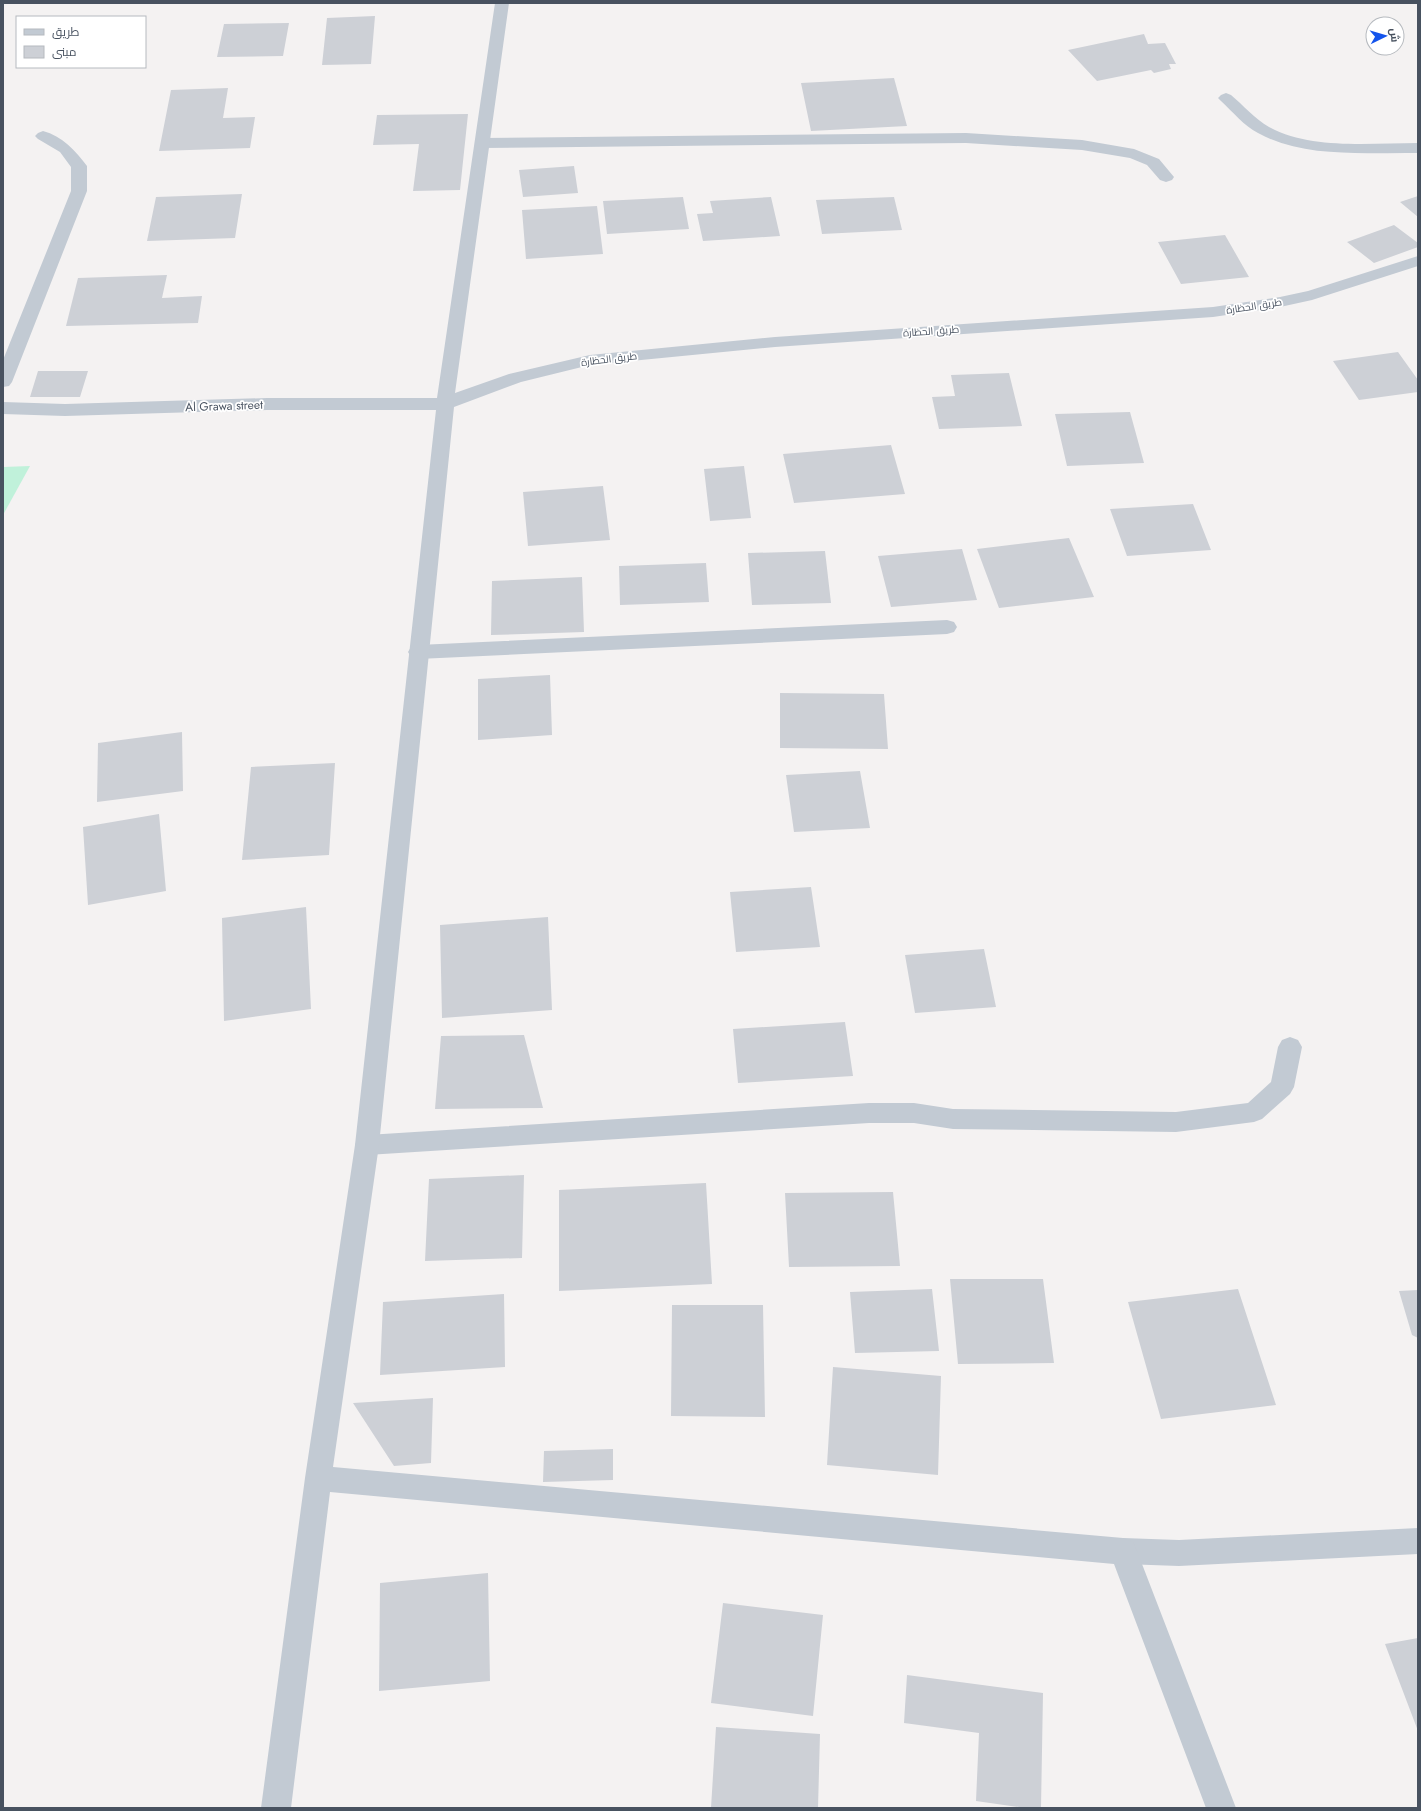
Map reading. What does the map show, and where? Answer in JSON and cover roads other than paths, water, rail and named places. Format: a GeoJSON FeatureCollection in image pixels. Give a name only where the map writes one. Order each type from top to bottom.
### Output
{"type":"FeatureCollection","features":[{"type":"Feature","properties":{"kind":"street"},"geometry":{"type":"LineString","coordinates":[[276,1808],[318,1478],[367,1145],[445,404],[502,3]]}},
{"type":"Feature","properties":{"kind":"street"},"geometry":{"type":"LineString","coordinates":[[1226,98],[1263,130],[1285,139],[1319,145],[1418,148]]}},
{"type":"Feature","properties":{"kind":"street"},"geometry":{"type":"LineString","coordinates":[[3,382],[79,191],[79,166],[66,149],[43,136]]}},
{"type":"Feature","properties":{"kind":"street"},"geometry":{"type":"LineString","coordinates":[[483,142],[966,138],[1082,145],[1134,154],[1153,162],[1166,177]]}},
{"type":"Feature","properties":{"kind":"street","name":"طريق الحظارة"},"geometry":{"type":"LineString","coordinates":[[445,404],[515,378],[590,360],[782,342],[1213,312],[1280,302],[1312,295],[1418,261]]}},
{"type":"Feature","properties":{"kind":"street","name":"Al Grawa street"},"geometry":{"type":"LineString","coordinates":[[3,408],[65,410],[267,404],[445,404]]}},
{"type":"Feature","properties":{"kind":"street"},"geometry":{"type":"LineString","coordinates":[[418,652],[947,627]]}},
{"type":"Feature","properties":{"kind":"street"},"geometry":{"type":"LineString","coordinates":[[367,1145],[869,1113],[914,1112],[953,1119],[1176,1122],[1254,1112],[1282,1087],[1290,1047]]}},
{"type":"Feature","properties":{"kind":"street"},"geometry":{"type":"LineString","coordinates":[[318,1478],[1123,1551],[1179,1553],[1418,1541]]}},
{"type":"Feature","properties":{"kind":"street"},"geometry":{"type":"LineString","coordinates":[[1123,1551],[1221,1808]]}}]}
